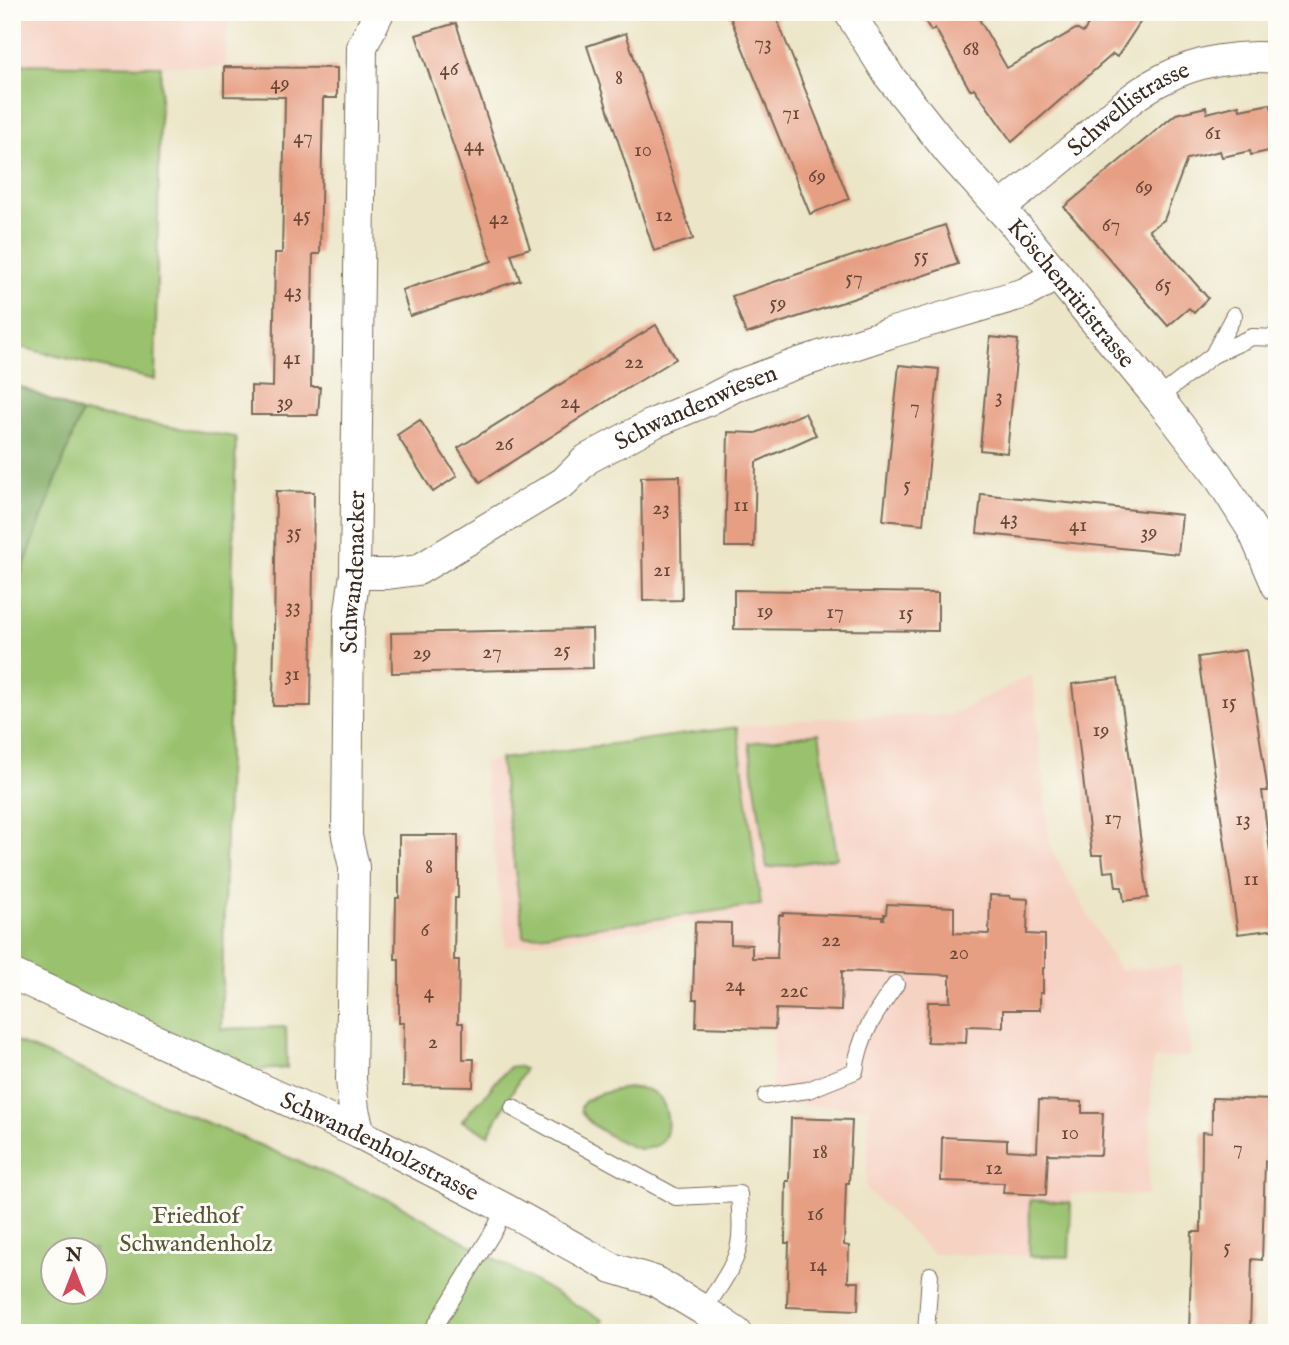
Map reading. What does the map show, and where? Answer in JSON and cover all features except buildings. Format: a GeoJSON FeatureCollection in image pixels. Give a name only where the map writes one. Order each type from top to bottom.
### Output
{"type":"FeatureCollection","features":[{"type":"Feature","properties":{"kind":"street","name":"Schwandenacker"},"geometry":{"type":"LineString","coordinates":[[360,1134],[351,1079],[354,867],[347,836],[349,618],[355,574],[362,47],[379,12]]}},
{"type":"Feature","properties":{"kind":"street","name":"Köschenrütistrasse"},"geometry":{"type":"LineString","coordinates":[[849,12],[889,76],[950,153],[1057,275],[1217,474],[1253,531],[1277,586]]}},
{"type":"Feature","properties":{"kind":"street","name":"Schwellistrasse"},"geometry":{"type":"LineString","coordinates":[[1000,208],[1137,95],[1162,79],[1192,66],[1227,59],[1277,58]]}},
{"type":"Feature","properties":{"kind":"street","name":"Schwandenwiesen"},"geometry":{"type":"LineString","coordinates":[[355,574],[418,570],[564,482],[587,459],[653,423],[738,385],[892,332],[1025,293],[1057,275]]}},
{"type":"Feature","properties":{"kind":"street","name":"Schwandenholzstrasse"},"geometry":{"type":"LineString","coordinates":[[12,974],[360,1134],[504,1208],[612,1268],[655,1281],[737,1333]]}},
{"type":"Feature","properties":{"kind":"lane"},"geometry":{"type":"LineString","coordinates":[[1213,355],[1234,315]]}},
{"type":"Feature","properties":{"kind":"lane"},"geometry":{"type":"LineString","coordinates":[[1158,398],[1213,355],[1252,337],[1277,338]]}},
{"type":"Feature","properties":{"kind":"lane"},"geometry":{"type":"LineString","coordinates":[[766,1096],[808,1090],[855,1071],[857,1054],[869,1023],[896,984]]}},
{"type":"Feature","properties":{"kind":"lane"},"geometry":{"type":"LineString","coordinates":[[513,1108],[676,1197],[738,1194],[740,1228],[737,1255],[704,1310]]}},
{"type":"Feature","properties":{"kind":"lane"},"geometry":{"type":"LineString","coordinates":[[432,1333],[496,1227],[504,1208]]}},
{"type":"Feature","properties":{"kind":"lane"},"geometry":{"type":"LineString","coordinates":[[926,1333],[930,1275]]}},
{"type":"Feature","properties":{"kind":"shaded area"},"geometry":{"type":"Polygon","coordinates":[[[12,12],[229,12],[225,67],[12,64],[12,12]]]}},
{"type":"Feature","properties":{"kind":"shaded area"},"geometry":{"type":"Polygon","coordinates":[[[1032,675],[1051,849],[1119,970],[1181,965],[1191,1056],[1153,1059],[1148,1196],[1071,1194],[1069,1257],[933,1254],[866,1189],[869,1108],[771,1104],[777,959],[752,958],[752,945],[731,944],[731,923],[695,922],[506,947],[483,762],[820,718],[950,715],[1032,675]]]}},
{"type":"Feature","properties":{"kind":"green space"},"geometry":{"type":"Polygon","coordinates":[[[12,64],[161,66],[155,380],[12,345],[12,64]]]}},
{"type":"Feature","properties":{"kind":"green space"},"geometry":{"type":"Polygon","coordinates":[[[12,383],[81,413],[12,598],[12,383]]]}},
{"type":"Feature","properties":{"kind":"green space"},"geometry":{"type":"Polygon","coordinates":[[[81,413],[236,437],[221,1029],[286,1027],[287,1068],[242,1071],[12,962],[12,598],[81,413]]]}},
{"type":"Feature","properties":{"kind":"green space"},"geometry":{"type":"Polygon","coordinates":[[[737,727],[761,905],[524,937],[500,759],[737,727]]]}},
{"type":"Feature","properties":{"kind":"green space"},"geometry":{"type":"Polygon","coordinates":[[[819,733],[837,858],[767,868],[749,743],[819,733]]]}},
{"type":"Feature","properties":{"kind":"green space","name":"Friedhof Schwandenholz"},"geometry":{"type":"Polygon","coordinates":[[[12,1040],[396,1203],[603,1320],[595,1333],[12,1333],[12,1040]]]}},
{"type":"Feature","properties":{"kind":"green space"},"geometry":{"type":"Polygon","coordinates":[[[510,1067],[524,1069],[523,1073],[488,1135],[462,1121],[510,1067]]]}},
{"type":"Feature","properties":{"kind":"green space"},"geometry":{"type":"Polygon","coordinates":[[[629,1088],[649,1090],[663,1103],[667,1117],[666,1133],[659,1144],[650,1148],[635,1148],[626,1144],[596,1127],[583,1114],[581,1108],[588,1100],[602,1093],[629,1088]]]}},
{"type":"Feature","properties":{"kind":"green space"},"geometry":{"type":"Polygon","coordinates":[[[1030,1200],[1071,1203],[1069,1257],[1029,1256],[1030,1200]]]}}]}
